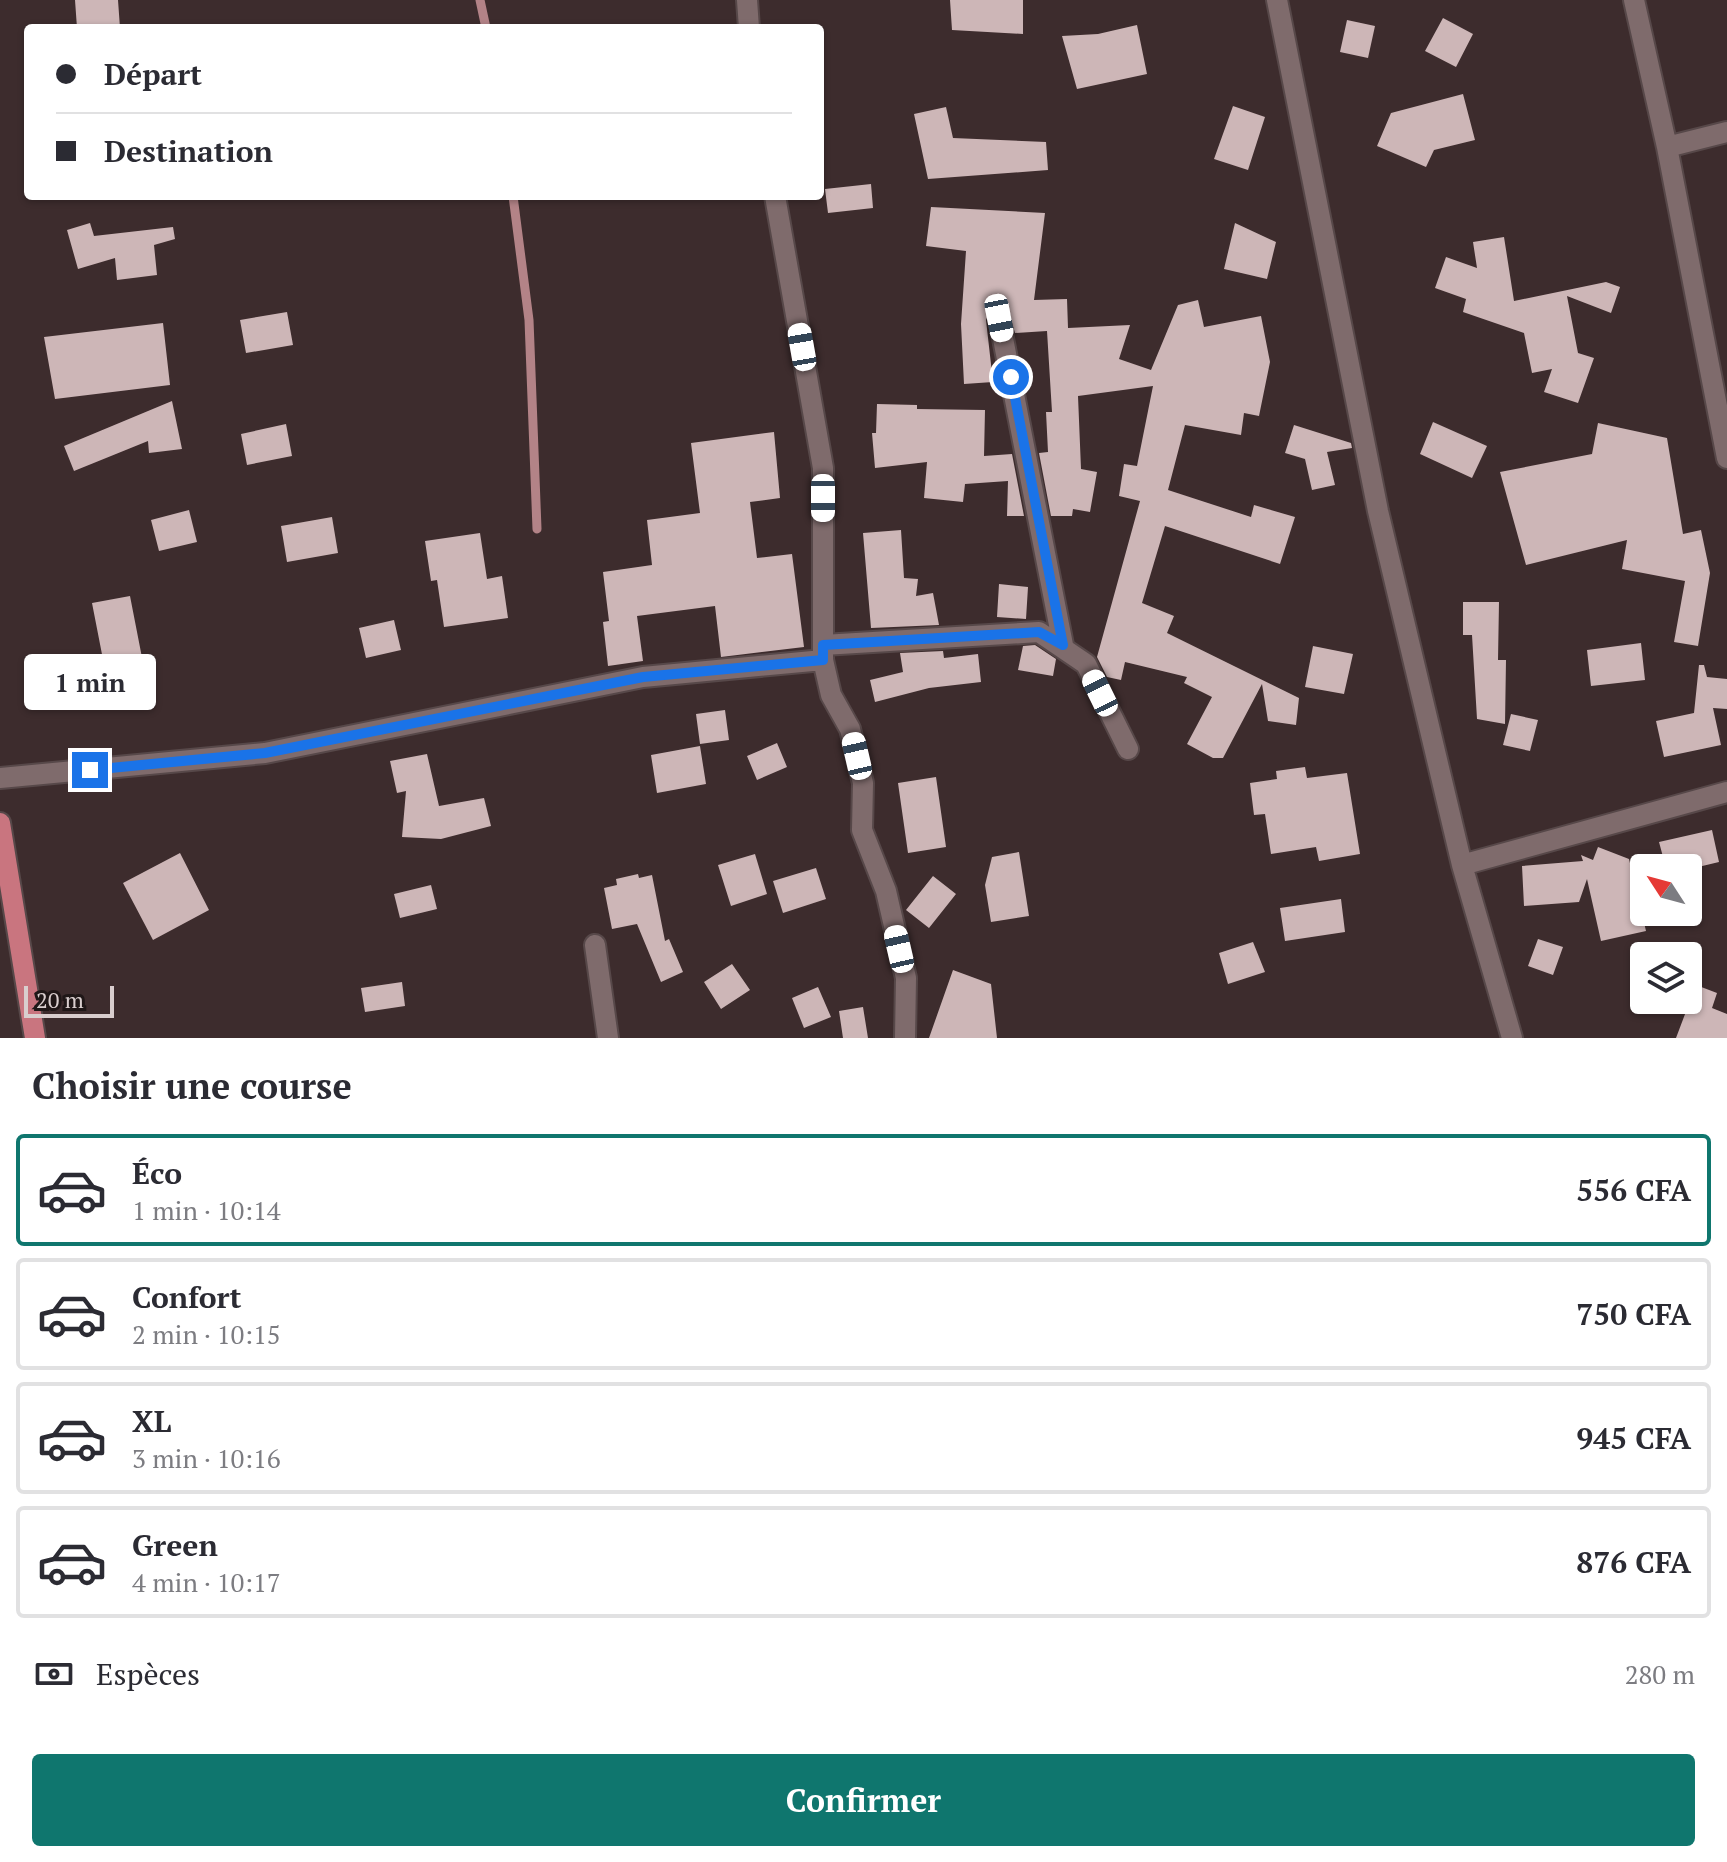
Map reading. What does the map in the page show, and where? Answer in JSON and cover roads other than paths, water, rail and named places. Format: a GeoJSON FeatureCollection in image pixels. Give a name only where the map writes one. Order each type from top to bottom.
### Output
{"type":"FeatureCollection","features":[{"type":"Feature","properties":{"kind":"main road"},"geometry":{"type":"LineString","coordinates":[[0,823],[35,1038]]}},
{"type":"Feature","properties":{"kind":"street"},"geometry":{"type":"LineString","coordinates":[[747,0],[749,24]]}},
{"type":"Feature","properties":{"kind":"street"},"geometry":{"type":"LineString","coordinates":[[1277,0],[1378,511],[1462,865],[1512,1038]]}},
{"type":"Feature","properties":{"kind":"street"},"geometry":{"type":"LineString","coordinates":[[1634,0],[1667,147],[1727,458]]}},
{"type":"Feature","properties":{"kind":"street"},"geometry":{"type":"LineString","coordinates":[[1667,147],[1727,132]]}},
{"type":"Feature","properties":{"kind":"street"},"geometry":{"type":"LineString","coordinates":[[776,200],[823,468],[823,653],[831,695],[850,729],[863,783],[862,830],[886,891],[906,978],[905,1038]]}},
{"type":"Feature","properties":{"kind":"street"},"geometry":{"type":"LineString","coordinates":[[999,318],[1063,645]]}},
{"type":"Feature","properties":{"kind":"street"},"geometry":{"type":"LineString","coordinates":[[0,778],[265,753],[643,677],[823,653],[1039,632],[1063,645],[1086,664],[1128,749]]}},
{"type":"Feature","properties":{"kind":"street"},"geometry":{"type":"LineString","coordinates":[[1462,865],[1727,792]]}},
{"type":"Feature","properties":{"kind":"street"},"geometry":{"type":"LineString","coordinates":[[595,945],[608,1038]]}},
{"type":"Feature","properties":{"kind":"waterway"},"geometry":{"type":"LineString","coordinates":[[480,0],[485,24]]}},
{"type":"Feature","properties":{"kind":"waterway"},"geometry":{"type":"LineString","coordinates":[[514,200],[529,320],[537,529]]}}]}
